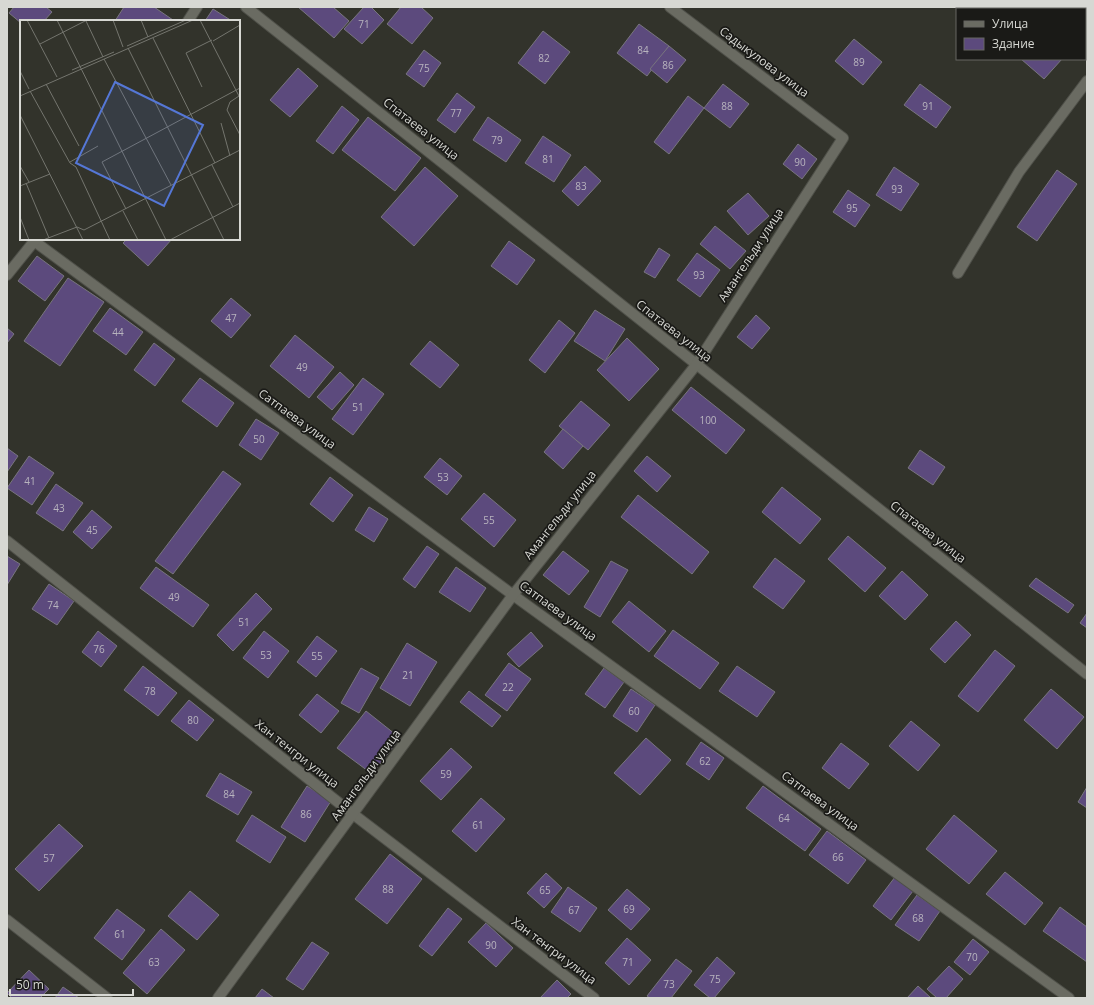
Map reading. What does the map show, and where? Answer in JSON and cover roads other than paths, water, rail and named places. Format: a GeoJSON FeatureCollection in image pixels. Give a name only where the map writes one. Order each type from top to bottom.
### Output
{"type":"FeatureCollection","features":[{"type":"Feature","properties":{"kind":"street"},"geometry":{"type":"LineString","coordinates":[[189,20],[197,7]]}},
{"type":"Feature","properties":{"kind":"street","name":"Спатаева улица"},"geometry":{"type":"LineString","coordinates":[[246,7],[1087,674]]}},
{"type":"Feature","properties":{"kind":"street","name":"Садыкулова улица"},"geometry":{"type":"LineString","coordinates":[[670,7],[843,138]]}},
{"type":"Feature","properties":{"kind":"street"},"geometry":{"type":"LineString","coordinates":[[958,272],[1019,172],[1087,80]]}},
{"type":"Feature","properties":{"kind":"street","name":"Амангельди улица"},"geometry":{"type":"LineString","coordinates":[[218,998],[513,595],[696,365],[843,138]]}},
{"type":"Feature","properties":{"kind":"street"},"geometry":{"type":"LineString","coordinates":[[7,275],[35,240]]}},
{"type":"Feature","properties":{"kind":"street","name":"Сатпаева улица"},"geometry":{"type":"LineString","coordinates":[[35,240],[513,595],[1069,998]]}},
{"type":"Feature","properties":{"kind":"street","name":"Хан тенгри улица"},"geometry":{"type":"LineString","coordinates":[[7,541],[353,814],[594,998]]}},
{"type":"Feature","properties":{"kind":"street"},"geometry":{"type":"LineString","coordinates":[[7,920],[107,998]]}}]}
